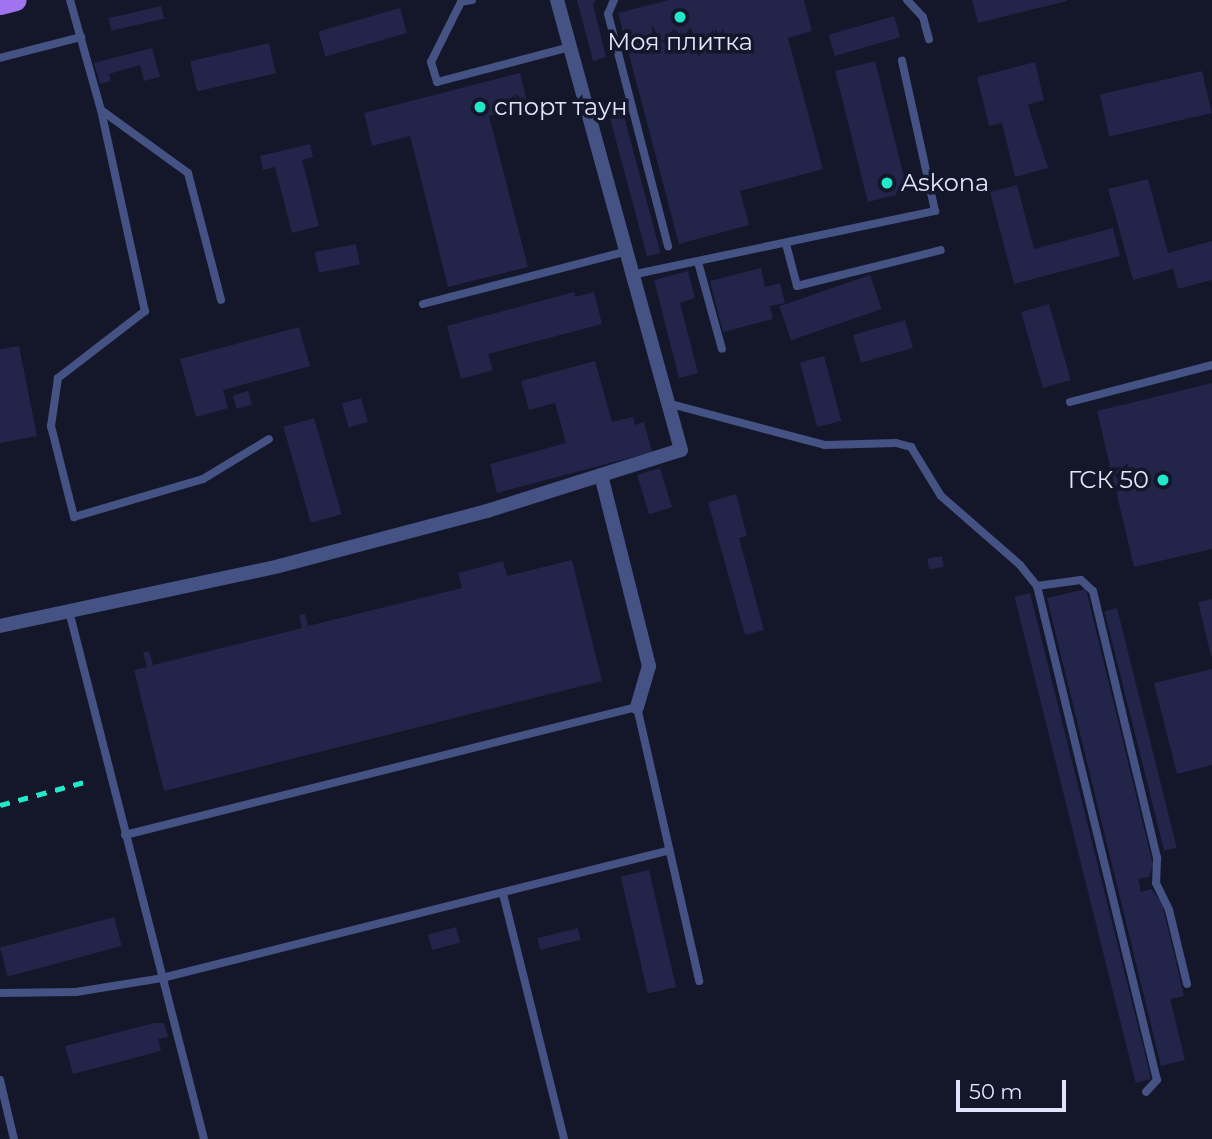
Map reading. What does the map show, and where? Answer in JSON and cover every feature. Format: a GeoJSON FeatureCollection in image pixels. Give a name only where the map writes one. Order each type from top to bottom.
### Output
{"type":"FeatureCollection","features":[{"type":"Feature","properties":{"kind":"main road"},"geometry":{"type":"LineString","coordinates":[[0,4],[16,0]]}},
{"type":"Feature","properties":{"kind":"street"},"geometry":{"type":"LineString","coordinates":[[0,626],[279,566],[681,450],[624,252],[557,0]]}},
{"type":"Feature","properties":{"kind":"street"},"geometry":{"type":"LineString","coordinates":[[601,475],[649,666],[637,707]]}},
{"type":"Feature","properties":{"kind":"lane"},"geometry":{"type":"LineString","coordinates":[[70,0],[101,110],[145,311],[58,377],[51,426],[74,517],[203,479],[269,439]]}},
{"type":"Feature","properties":{"kind":"lane"},"geometry":{"type":"LineString","coordinates":[[472,0],[461,2],[431,62],[437,82],[570,47]]}},
{"type":"Feature","properties":{"kind":"lane"},"geometry":{"type":"LineString","coordinates":[[614,0],[608,14],[668,246]]}},
{"type":"Feature","properties":{"kind":"lane"},"geometry":{"type":"LineString","coordinates":[[907,0],[923,17],[929,39]]}},
{"type":"Feature","properties":{"kind":"lane"},"geometry":{"type":"LineString","coordinates":[[0,58],[81,37]]}},
{"type":"Feature","properties":{"kind":"lane"},"geometry":{"type":"LineString","coordinates":[[631,275],[936,211],[902,61]]}},
{"type":"Feature","properties":{"kind":"lane"},"geometry":{"type":"LineString","coordinates":[[101,110],[188,173],[221,300]]}},
{"type":"Feature","properties":{"kind":"lane"},"geometry":{"type":"LineString","coordinates":[[786,244],[797,286],[941,250]]}},
{"type":"Feature","properties":{"kind":"lane"},"geometry":{"type":"LineString","coordinates":[[423,304],[624,252]]}},
{"type":"Feature","properties":{"kind":"lane"},"geometry":{"type":"LineString","coordinates":[[698,262],[722,349]]}},
{"type":"Feature","properties":{"kind":"lane"},"geometry":{"type":"LineString","coordinates":[[1070,402],[1212,365]]}},
{"type":"Feature","properties":{"kind":"lane"},"geometry":{"type":"LineString","coordinates":[[667,403],[825,445],[897,443],[911,447],[941,496],[1020,565],[1037,586],[1157,1080],[1146,1092]]}},
{"type":"Feature","properties":{"kind":"lane"},"geometry":{"type":"LineString","coordinates":[[1037,586],[1081,580],[1093,591],[1157,858],[1156,883],[1169,910],[1186,984]]}},
{"type":"Feature","properties":{"kind":"lane"},"geometry":{"type":"LineString","coordinates":[[69,611],[204,1139]]}},
{"type":"Feature","properties":{"kind":"lane"},"geometry":{"type":"LineString","coordinates":[[125,835],[637,707],[667,851],[699,981]]}},
{"type":"Feature","properties":{"kind":"lane"},"geometry":{"type":"LineString","coordinates":[[0,993],[76,992],[162,978],[667,851]]}},
{"type":"Feature","properties":{"kind":"lane"},"geometry":{"type":"LineString","coordinates":[[503,894],[564,1139]]}},
{"type":"Feature","properties":{"kind":"lane"},"geometry":{"type":"LineString","coordinates":[[0,1080],[14,1139]]}},
{"type":"Feature","properties":{"kind":"building"},"geometry":{"type":"Polygon","coordinates":[[[577,0],[596,0],[593,4],[606,57],[593,61],[577,0]]]}},
{"type":"Feature","properties":{"kind":"building"},"geometry":{"type":"Polygon","coordinates":[[[669,0],[804,0],[812,31],[788,38],[823,169],[740,191],[749,225],[679,244],[618,13],[669,0]]]}},
{"type":"Feature","properties":{"kind":"building"},"geometry":{"type":"Polygon","coordinates":[[[972,0],[1067,0],[1067,1],[978,23],[972,0]]]}},
{"type":"Feature","properties":{"kind":"building"},"geometry":{"type":"Polygon","coordinates":[[[161,6],[164,19],[111,31],[108,18],[161,6]]]}},
{"type":"Feature","properties":{"kind":"building"},"geometry":{"type":"Polygon","coordinates":[[[400,8],[407,33],[325,56],[318,31],[400,8]]]}},
{"type":"Feature","properties":{"kind":"building"},"geometry":{"type":"Polygon","coordinates":[[[894,16],[900,37],[835,56],[829,35],[894,16]]]}},
{"type":"Feature","properties":{"kind":"building"},"geometry":{"type":"Polygon","coordinates":[[[269,43],[276,73],[197,91],[190,61],[269,43]]]}},
{"type":"Feature","properties":{"kind":"building"},"geometry":{"type":"Polygon","coordinates":[[[152,48],[160,77],[144,81],[140,65],[109,74],[111,81],[100,84],[94,63],[152,48]]]}},
{"type":"Feature","properties":{"kind":"building"},"geometry":{"type":"Polygon","coordinates":[[[875,61],[908,192],[868,202],[835,71],[875,61]]]}},
{"type":"Feature","properties":{"kind":"building"},"geometry":{"type":"Polygon","coordinates":[[[1035,62],[1044,100],[1028,105],[1048,168],[1015,177],[1002,123],[989,126],[977,77],[1035,62]]]}},
{"type":"Feature","properties":{"kind":"building"},"geometry":{"type":"Polygon","coordinates":[[[1202,71],[1212,113],[1109,137],[1100,95],[1202,71]]]}},
{"type":"Feature","properties":{"kind":"building"},"geometry":{"type":"Polygon","coordinates":[[[520,73],[528,106],[489,116],[528,267],[448,287],[410,136],[372,146],[364,113],[520,73]]]}},
{"type":"Feature","properties":{"kind":"building"},"geometry":{"type":"Polygon","coordinates":[[[622,109],[661,253],[647,257],[608,113],[622,109]]]}},
{"type":"Feature","properties":{"kind":"building"},"geometry":{"type":"Polygon","coordinates":[[[310,144],[313,157],[302,160],[319,226],[292,233],[275,167],[263,170],[260,156],[310,144]]]}},
{"type":"Feature","properties":{"kind":"building"},"geometry":{"type":"Polygon","coordinates":[[[1148,179],[1168,253],[1212,241],[1212,280],[1178,289],[1173,269],[1133,280],[1108,189],[1148,179]]]}},
{"type":"Feature","properties":{"kind":"building"},"geometry":{"type":"Polygon","coordinates":[[[1017,185],[1034,249],[1113,228],[1120,256],[1014,284],[990,192],[1017,185]]]}},
{"type":"Feature","properties":{"kind":"building"},"geometry":{"type":"Polygon","coordinates":[[[356,244],[360,265],[319,273],[315,252],[356,244]]]}},
{"type":"Feature","properties":{"kind":"building"},"geometry":{"type":"Polygon","coordinates":[[[761,268],[765,287],[780,283],[785,303],[770,306],[773,319],[723,332],[710,281],[761,268]]]}},
{"type":"Feature","properties":{"kind":"building"},"geometry":{"type":"Polygon","coordinates":[[[688,271],[695,298],[680,303],[698,373],[679,378],[654,280],[688,271]]]}},
{"type":"Feature","properties":{"kind":"building"},"geometry":{"type":"Polygon","coordinates":[[[870,275],[882,309],[791,340],[779,306],[870,275]]]}},
{"type":"Feature","properties":{"kind":"building"},"geometry":{"type":"Polygon","coordinates":[[[574,292],[575,297],[594,292],[602,324],[488,354],[493,370],[461,379],[447,326],[574,292]]]}},
{"type":"Feature","properties":{"kind":"building"},"geometry":{"type":"Polygon","coordinates":[[[1049,304],[1071,380],[1043,388],[1021,312],[1049,304]]]}},
{"type":"Feature","properties":{"kind":"building"},"geometry":{"type":"Polygon","coordinates":[[[905,320],[913,348],[861,363],[853,335],[905,320]]]}},
{"type":"Feature","properties":{"kind":"building"},"geometry":{"type":"Polygon","coordinates":[[[299,327],[310,366],[223,390],[228,408],[196,417],[180,359],[299,327]]]}},
{"type":"Feature","properties":{"kind":"building"},"geometry":{"type":"Polygon","coordinates":[[[19,346],[37,436],[0,443],[0,349],[19,346]]]}},
{"type":"Feature","properties":{"kind":"building"},"geometry":{"type":"Polygon","coordinates":[[[824,356],[841,421],[817,427],[800,362],[824,356]]]}},
{"type":"Feature","properties":{"kind":"building"},"geometry":{"type":"Polygon","coordinates":[[[595,361],[612,422],[633,417],[635,425],[644,422],[652,452],[497,493],[490,464],[566,443],[555,403],[529,410],[521,381],[595,361]]]}},
{"type":"Feature","properties":{"kind":"building","name":"ГСК 50"},"geometry":{"type":"Polygon","coordinates":[[[1212,383],[1212,549],[1134,567],[1097,411],[1212,383]]]}},
{"type":"Feature","properties":{"kind":"building"},"geometry":{"type":"Polygon","coordinates":[[[248,391],[252,404],[237,409],[233,396],[248,391]]]}},
{"type":"Feature","properties":{"kind":"building"},"geometry":{"type":"Polygon","coordinates":[[[361,398],[368,422],[349,428],[342,404],[361,398]]]}},
{"type":"Feature","properties":{"kind":"building"},"geometry":{"type":"Polygon","coordinates":[[[314,418],[342,514],[311,523],[283,427],[314,418]]]}},
{"type":"Feature","properties":{"kind":"building"},"geometry":{"type":"Polygon","coordinates":[[[660,468],[672,507],[649,514],[637,475],[660,468]]]}},
{"type":"Feature","properties":{"kind":"building"},"geometry":{"type":"Polygon","coordinates":[[[736,494],[747,536],[739,538],[764,630],[745,635],[708,502],[736,494]]]}},
{"type":"Feature","properties":{"kind":"building"},"geometry":{"type":"Polygon","coordinates":[[[942,556],[944,567],[929,569],[927,559],[942,556]]]}},
{"type":"Feature","properties":{"kind":"building"},"geometry":{"type":"Polygon","coordinates":[[[572,560],[602,681],[164,791],[134,670],[147,667],[143,652],[149,651],[153,665],[302,628],[299,615],[305,614],[308,626],[462,588],[458,573],[503,561],[507,576],[572,560]]]}},
{"type":"Feature","properties":{"kind":"building"},"geometry":{"type":"Polygon","coordinates":[[[1086,589],[1153,865],[1149,877],[1138,879],[1141,892],[1151,889],[1162,903],[1184,996],[1170,999],[1185,1060],[1161,1066],[1047,598],[1086,589]]]}},
{"type":"Feature","properties":{"kind":"building"},"geometry":{"type":"Polygon","coordinates":[[[1030,593],[1151,1079],[1136,1083],[1014,597],[1030,593]]]}},
{"type":"Feature","properties":{"kind":"building"},"geometry":{"type":"Polygon","coordinates":[[[1212,599],[1212,656],[1211,656],[1198,602],[1212,599]]]}},
{"type":"Feature","properties":{"kind":"building"},"geometry":{"type":"Polygon","coordinates":[[[1117,608],[1177,848],[1164,851],[1104,611],[1117,608]]]}},
{"type":"Feature","properties":{"kind":"building"},"geometry":{"type":"Polygon","coordinates":[[[1212,669],[1212,765],[1177,774],[1154,683],[1212,669]]]}},
{"type":"Feature","properties":{"kind":"building"},"geometry":{"type":"Polygon","coordinates":[[[649,870],[676,987],[648,993],[621,877],[649,870]]]}},
{"type":"Feature","properties":{"kind":"building"},"geometry":{"type":"Polygon","coordinates":[[[114,917],[122,946],[8,977],[0,948],[114,917]]]}},
{"type":"Feature","properties":{"kind":"building"},"geometry":{"type":"Polygon","coordinates":[[[456,927],[460,942],[432,950],[428,935],[456,927]]]}},
{"type":"Feature","properties":{"kind":"building"},"geometry":{"type":"Polygon","coordinates":[[[578,928],[581,940],[540,950],[537,938],[578,928]]]}},
{"type":"Feature","properties":{"kind":"building"},"geometry":{"type":"Polygon","coordinates":[[[154,1023],[164,1023],[168,1037],[158,1039],[161,1051],[73,1074],[65,1046],[154,1023]]]}},
{"type":"Feature","properties":{"kind":"railway"},"geometry":{"type":"LineString","coordinates":[[0,805],[88,781]]}},
{"type":"Feature","properties":{"kind":"place","name":"Моя плитка"},"geometry":{"type":"Point","coordinates":[680,17]}},
{"type":"Feature","properties":{"kind":"place","name":"спорт таун"},"geometry":{"type":"Point","coordinates":[480,107]}},
{"type":"Feature","properties":{"kind":"place","name":"Askona"},"geometry":{"type":"Point","coordinates":[887,183]}},
{"type":"Feature","properties":{"kind":"place","name":"ГСК 50"},"geometry":{"type":"Point","coordinates":[1163,480]}}]}
